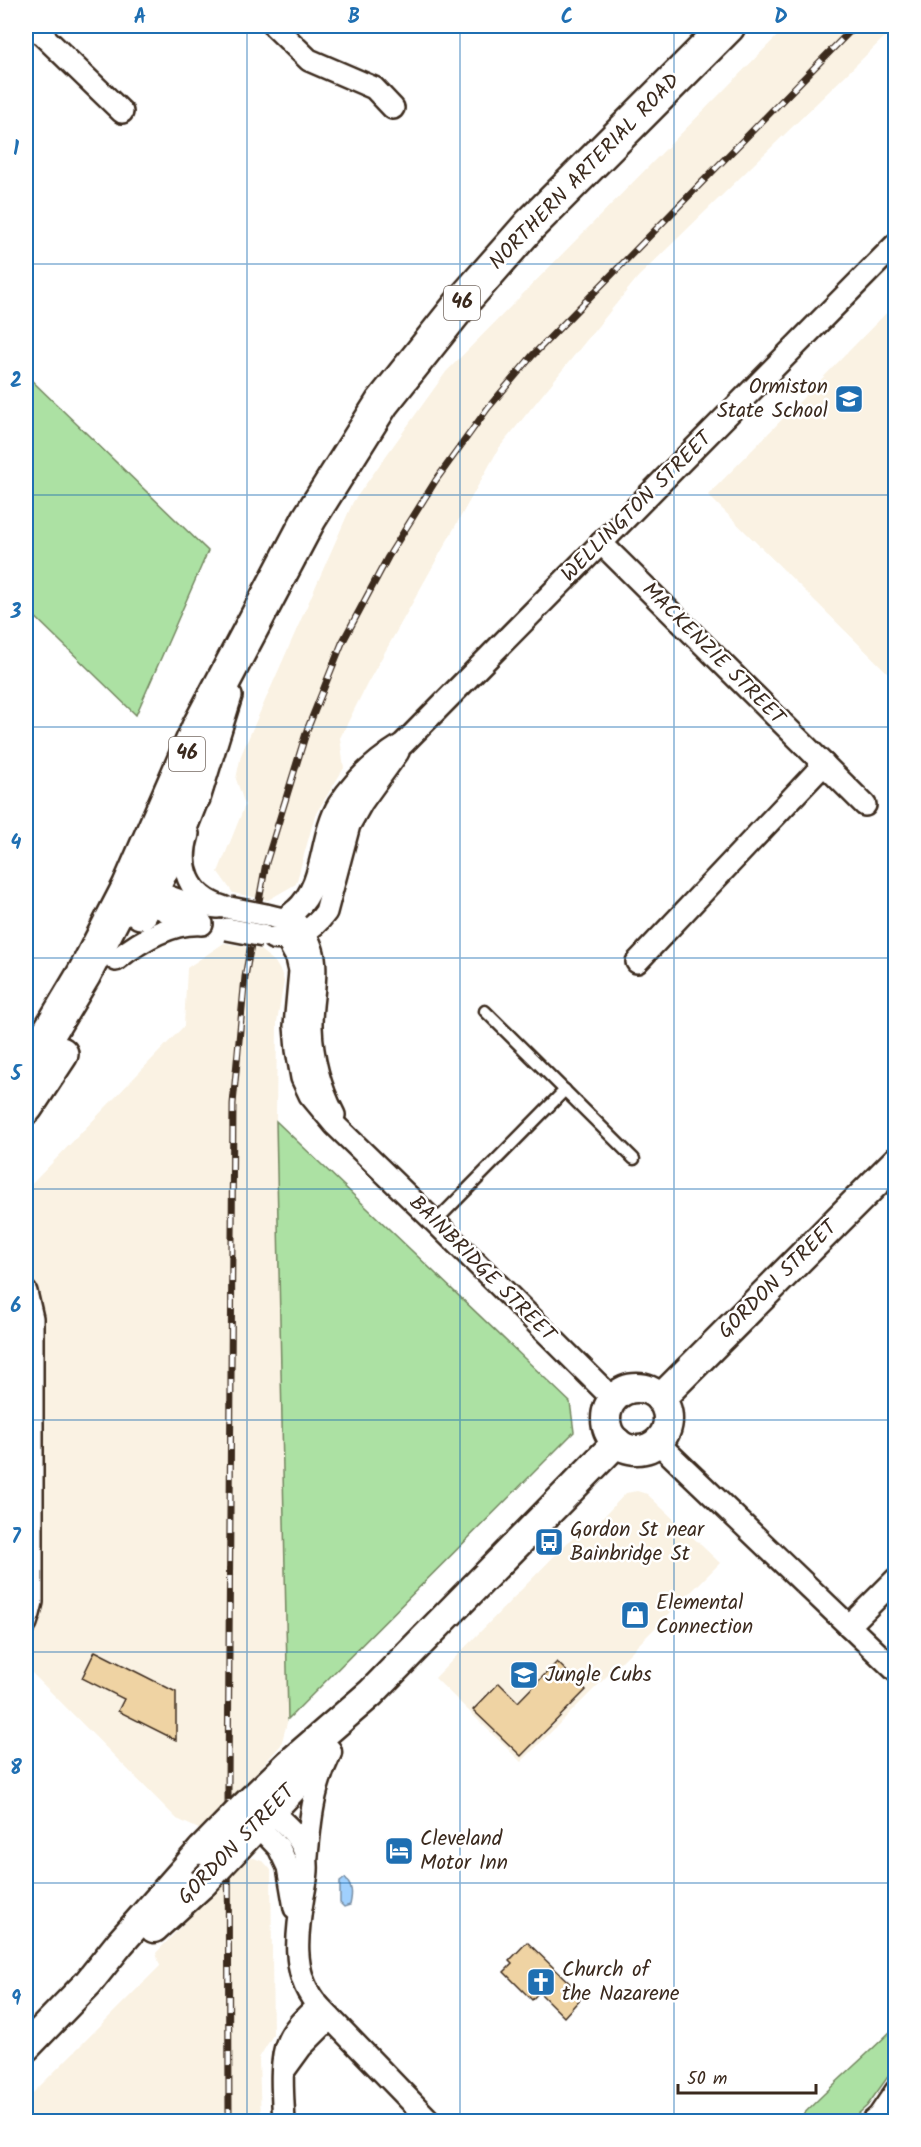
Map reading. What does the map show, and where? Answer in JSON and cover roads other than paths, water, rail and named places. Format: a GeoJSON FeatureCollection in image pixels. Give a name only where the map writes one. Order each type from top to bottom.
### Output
{"type":"FeatureCollection","features":[{"type":"Feature","properties":{"kind":"main road","name":"NORTHERN ARTERIAL ROAD"},"geometry":{"type":"LineString","coordinates":[[26,1107],[79,1027],[116,960],[142,893],[198,729],[309,519],[382,403],[464,300],[530,225],[728,26]]}},
{"type":"Feature","properties":{"kind":"main road","name":"NORTHERN ARTERIAL ROAD"},"geometry":{"type":"LineString","coordinates":[[142,893],[177,834],[231,696],[254,626]]}},
{"type":"Feature","properties":{"kind":"main road","name":"46"},"geometry":{"type":"LineString","coordinates":[[26,1071],[84,974],[142,893]]}},
{"type":"Feature","properties":{"kind":"street"},"geometry":{"type":"LineString","coordinates":[[33,26],[122,112]]}},
{"type":"Feature","properties":{"kind":"street"},"geometry":{"type":"LineString","coordinates":[[274,26],[309,60],[374,88],[393,108]]}},
{"type":"Feature","properties":{"kind":"street","name":"WELLINGTON STREET"},"geometry":{"type":"LineString","coordinates":[[289,916],[302,904],[314,885],[325,840],[338,806],[350,788],[368,769],[403,744],[896,244]]}},
{"type":"Feature","properties":{"kind":"street","name":"MACKENZIE STREET"},"geometry":{"type":"LineString","coordinates":[[601,543],[865,805]]}},
{"type":"Feature","properties":{"kind":"street"},"geometry":{"type":"LineString","coordinates":[[231,696],[183,852],[184,869],[195,889],[207,900],[264,926],[295,935]]}},
{"type":"Feature","properties":{"kind":"street","name":"WELLINGTON STREET"},"geometry":{"type":"LineString","coordinates":[[295,935],[318,924],[326,912],[349,825],[362,802],[403,744]]}},
{"type":"Feature","properties":{"kind":"street"},"geometry":{"type":"LineString","coordinates":[[637,962],[824,764]]}},
{"type":"Feature","properties":{"kind":"street"},"geometry":{"type":"LineString","coordinates":[[142,893],[189,904],[226,908]]}},
{"type":"Feature","properties":{"kind":"street"},"geometry":{"type":"LineString","coordinates":[[142,893],[175,915],[227,929],[264,926],[289,916],[295,935]]}},
{"type":"Feature","properties":{"kind":"street"},"geometry":{"type":"LineString","coordinates":[[116,960],[131,948],[163,931],[178,926],[202,924]]}},
{"type":"Feature","properties":{"kind":"street","name":"BAINBRIDGE STREET"},"geometry":{"type":"LineString","coordinates":[[295,935],[312,948],[316,970],[311,1026],[316,1069],[327,1100],[351,1141],[613,1398]]}},
{"type":"Feature","properties":{"kind":"street","name":"GORDON STREET"},"geometry":{"type":"LineString","coordinates":[[660,1399],[896,1161]]}},
{"type":"Feature","properties":{"kind":"street"},"geometry":{"type":"LineString","coordinates":[[26,1292],[32,1318],[32,1602],[26,1623]]}},
{"type":"Feature","properties":{"kind":"street"},"geometry":{"type":"LineString","coordinates":[[640,1388],[648,1390],[660,1399],[668,1416],[667,1426],[657,1442],[650,1447],[633,1450],[616,1442],[607,1429],[606,1421],[613,1398],[626,1390],[640,1388]]}},
{"type":"Feature","properties":{"kind":"street","name":"GORDON STREET"},"geometry":{"type":"LineString","coordinates":[[88,1983],[141,1941],[202,1883],[252,1819],[289,1764],[371,1693],[616,1442]]}},
{"type":"Feature","properties":{"kind":"street"},"geometry":{"type":"LineString","coordinates":[[657,1442],[896,1671]]}},
{"type":"Feature","properties":{"kind":"street"},"geometry":{"type":"LineString","coordinates":[[849,1626],[896,1579]]}},
{"type":"Feature","properties":{"kind":"street","name":"GORDON STREET"},"geometry":{"type":"LineString","coordinates":[[26,2047],[88,1983],[202,1850],[252,1819],[336,1742],[371,1693]]}},
{"type":"Feature","properties":{"kind":"street"},"geometry":{"type":"LineString","coordinates":[[336,1742],[315,1789],[311,1809],[307,1865],[299,1924],[301,1976],[308,1992],[324,2011],[431,2121]]}},
{"type":"Feature","properties":{"kind":"street"},"geometry":{"type":"LineString","coordinates":[[252,1819],[299,1838],[307,1865]]}},
{"type":"Feature","properties":{"kind":"street"},"geometry":{"type":"LineString","coordinates":[[252,1819],[279,1848],[288,1868],[299,1924]]}},
{"type":"Feature","properties":{"kind":"street"},"geometry":{"type":"LineString","coordinates":[[284,2121],[282,2079],[287,2042],[296,2029],[324,2011]]}},
{"type":"Feature","properties":{"kind":"street"},"geometry":{"type":"LineString","coordinates":[[872,2121],[879,2116],[896,2091]]}},
{"type":"Feature","properties":{"kind":"lane"},"geometry":{"type":"LineString","coordinates":[[485,1011],[634,1159]]}},
{"type":"Feature","properties":{"kind":"lane"},"geometry":{"type":"LineString","coordinates":[[435,1222],[565,1090]]}},
{"type":"Feature","properties":{"kind":"water"},"geometry":{"type":"Polygon","coordinates":[[[345,1878],[351,1890],[351,1897],[350,1905],[344,1907],[340,1903],[340,1882],[345,1878]]]}},
{"type":"Feature","properties":{"kind":"railway"},"geometry":{"type":"LineString","coordinates":[[229,2122],[228,1786],[233,1104],[245,977],[266,863],[307,730],[342,643],[388,557],[436,480],[488,408],[532,356],[855,26]]}},
{"type":"Feature","properties":{"kind":"place","name":"Ormiston State School"},"geometry":{"type":"Point","coordinates":[849,399]}},
{"type":"Feature","properties":{"kind":"place","name":"Gordon St near Bainbridge St"},"geometry":{"type":"Point","coordinates":[549,1542]}},
{"type":"Feature","properties":{"kind":"place","name":"Elemental Connection"},"geometry":{"type":"Point","coordinates":[635,1615]}},
{"type":"Feature","properties":{"kind":"place","name":"Jungle Cubs"},"geometry":{"type":"Point","coordinates":[524,1675]}},
{"type":"Feature","properties":{"kind":"place","name":"Cleveland Motor Inn"},"geometry":{"type":"Point","coordinates":[399,1851]}},
{"type":"Feature","properties":{"kind":"place","name":"Church of the Nazarene"},"geometry":{"type":"Point","coordinates":[541,1982]}}]}
